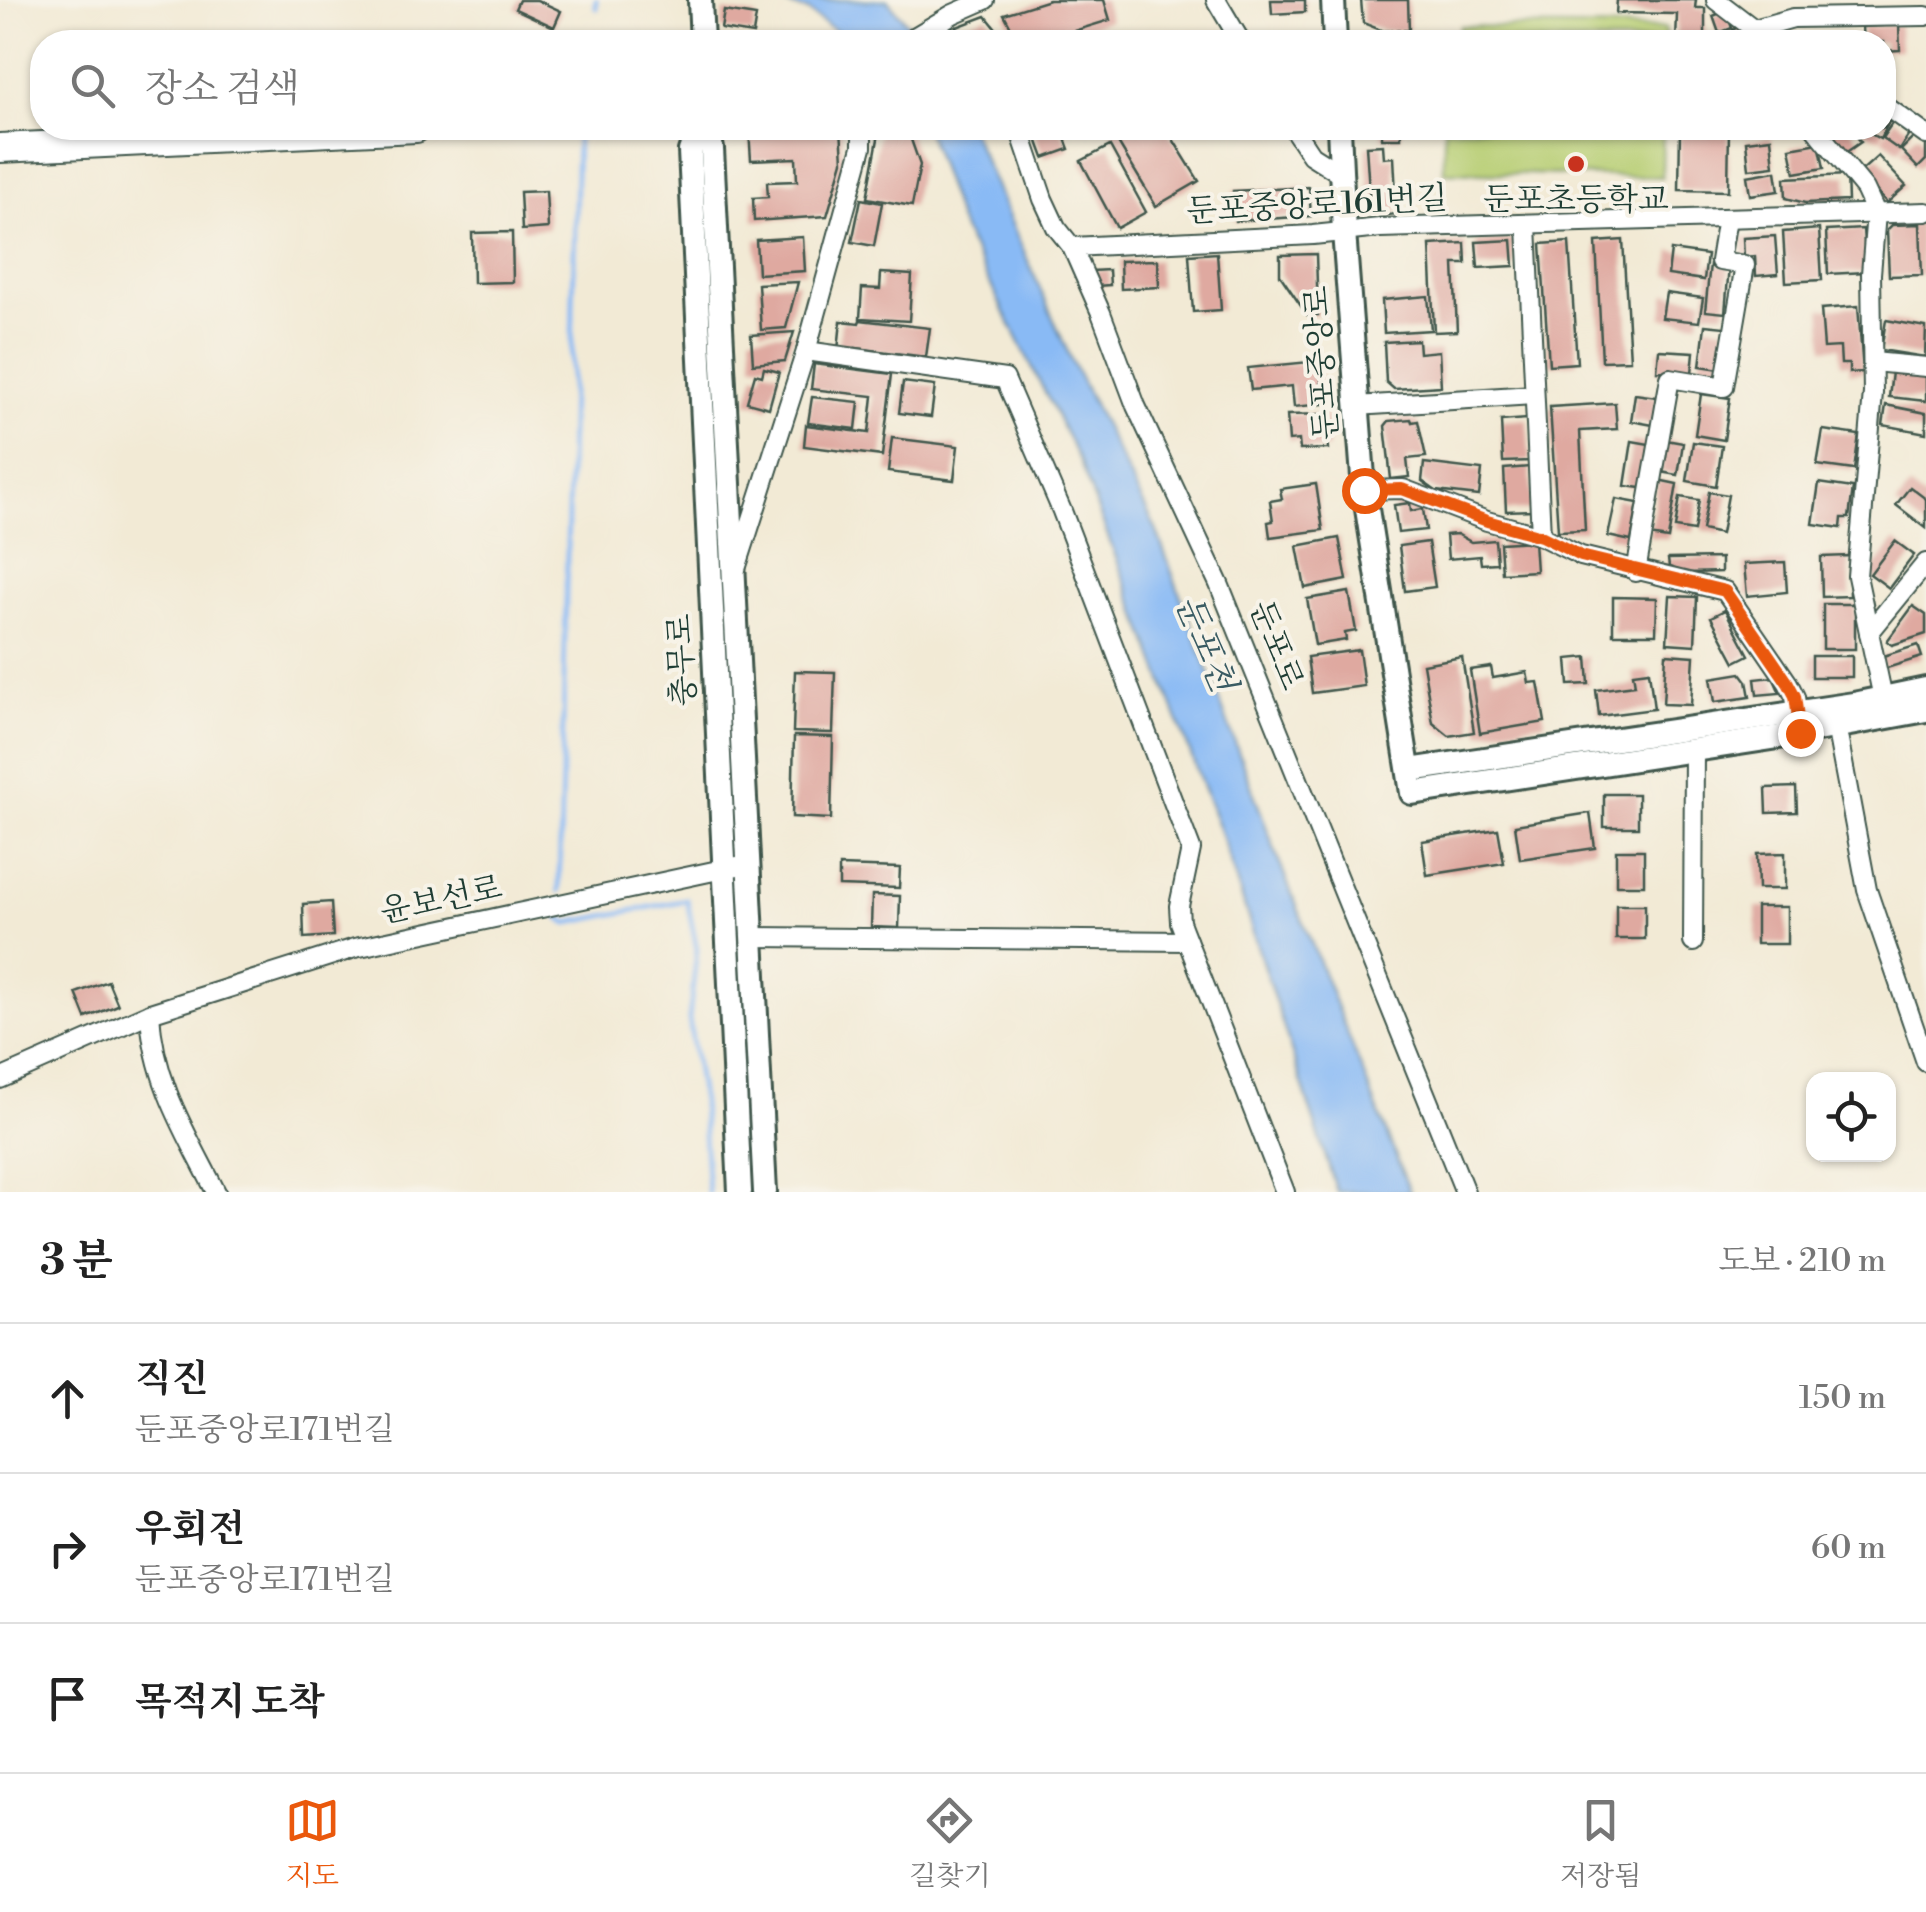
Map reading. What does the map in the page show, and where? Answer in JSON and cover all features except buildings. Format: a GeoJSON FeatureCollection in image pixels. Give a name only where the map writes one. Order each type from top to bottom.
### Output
{"type":"FeatureCollection","features":[{"type":"Feature","properties":{"kind":"main road"},"geometry":{"type":"LineString","coordinates":[[0,148],[166,140]]}},
{"type":"Feature","properties":{"kind":"street"},"geometry":{"type":"LineString","coordinates":[[700,0],[701,30]]}},
{"type":"Feature","properties":{"kind":"street"},"geometry":{"type":"LineString","coordinates":[[927,30],[958,7],[985,0]]}},
{"type":"Feature","properties":{"kind":"street"},"geometry":{"type":"LineString","coordinates":[[1216,0],[1234,30]]}},
{"type":"Feature","properties":{"kind":"street"},"geometry":{"type":"LineString","coordinates":[[1333,0],[1334,30]]}},
{"type":"Feature","properties":{"kind":"street"},"geometry":{"type":"LineString","coordinates":[[1716,0],[1754,29],[1792,9],[1926,16]]}},
{"type":"Feature","properties":{"kind":"street"},"geometry":{"type":"LineString","coordinates":[[1896,113],[1926,135]]}},
{"type":"Feature","properties":{"kind":"street","name":"충무로"},"geometry":{"type":"LineString","coordinates":[[694,140],[690,151],[740,1192]]}},
{"type":"Feature","properties":{"kind":"street","name":"충무로"},"geometry":{"type":"LineString","coordinates":[[710,140],[765,1192]]}},
{"type":"Feature","properties":{"kind":"street"},"geometry":{"type":"LineString","coordinates":[[734,574],[806,351],[862,140]]}},
{"type":"Feature","properties":{"kind":"street","name":"둔포로"},"geometry":{"type":"LineString","coordinates":[[1023,140],[1043,199],[1056,228],[1072,247],[1136,406],[1219,584],[1465,1192]]}},
{"type":"Feature","properties":{"kind":"street"},"geometry":{"type":"LineString","coordinates":[[1302,140],[1311,154],[1341,174]]}},
{"type":"Feature","properties":{"kind":"street","name":"둔포중앙로"},"geometry":{"type":"LineString","coordinates":[[1340,140],[1364,490],[1410,770]]}},
{"type":"Feature","properties":{"kind":"street"},"geometry":{"type":"LineString","coordinates":[[1824,140],[1865,189],[1876,213],[1871,274],[1874,393],[1857,576],[1883,698]]}},
{"type":"Feature","properties":{"kind":"street","name":"둔포중앙로161번길"},"geometry":{"type":"LineString","coordinates":[[1072,247],[1380,228],[1926,212]]}},
{"type":"Feature","properties":{"kind":"street"},"geometry":{"type":"LineString","coordinates":[[1636,572],[1670,378],[1724,387],[1744,265],[1720,261],[1727,218]]}},
{"type":"Feature","properties":{"kind":"street"},"geometry":{"type":"LineString","coordinates":[[1528,225],[1541,536]]}},
{"type":"Feature","properties":{"kind":"street"},"geometry":{"type":"LineString","coordinates":[[806,351],[1005,379],[1062,511],[1191,849],[1179,906],[1180,922],[1285,1192]]}},
{"type":"Feature","properties":{"kind":"street"},"geometry":{"type":"LineString","coordinates":[[1873,362],[1926,368]]}},
{"type":"Feature","properties":{"kind":"street"},"geometry":{"type":"LineString","coordinates":[[1356,406],[1534,395]]}},
{"type":"Feature","properties":{"kind":"street"},"geometry":{"type":"LineString","coordinates":[[1364,490],[1402,489],[1487,521],[1541,536],[1581,556],[1725,591],[1788,683],[1799,723]]}},
{"type":"Feature","properties":{"kind":"street"},"geometry":{"type":"LineString","coordinates":[[1869,633],[1926,563]]}},
{"type":"Feature","properties":{"kind":"street"},"geometry":{"type":"LineString","coordinates":[[1835,717],[1883,698],[1926,688]]}},
{"type":"Feature","properties":{"kind":"street"},"geometry":{"type":"LineString","coordinates":[[1799,723],[1694,750],[1412,793],[1410,770],[1835,717],[1926,710]]}},
{"type":"Feature","properties":{"kind":"street"},"geometry":{"type":"LineString","coordinates":[[1835,717],[1867,890],[1926,1062]]}},
{"type":"Feature","properties":{"kind":"street"},"geometry":{"type":"LineString","coordinates":[[1693,942],[1694,750]]}},
{"type":"Feature","properties":{"kind":"street","name":"윤보선로"},"geometry":{"type":"LineString","coordinates":[[0,1079],[150,1013],[356,948],[750,863]]}},
{"type":"Feature","properties":{"kind":"street"},"geometry":{"type":"LineString","coordinates":[[754,937],[1187,942]]}},
{"type":"Feature","properties":{"kind":"street"},"geometry":{"type":"LineString","coordinates":[[150,1013],[158,1073],[216,1192]]}},
{"type":"Feature","properties":{"kind":"green space"},"geometry":{"type":"Polygon","coordinates":[[[1460,26],[1665,28],[1665,30],[1459,30],[1460,26]]]}},
{"type":"Feature","properties":{"kind":"green space"},"geometry":{"type":"Polygon","coordinates":[[[1444,140],[1663,140],[1662,177],[1444,172],[1444,140]]]}},
{"type":"Feature","properties":{"kind":"water"},"geometry":{"type":"Polygon","coordinates":[[[772,0],[887,0],[913,30],[834,30],[808,11],[772,0]]]}},
{"type":"Feature","properties":{"kind":"water"},"geometry":{"type":"Polygon","coordinates":[[[930,140],[975,140],[1072,362],[1155,527],[1277,856],[1410,1192],[1337,1192],[1220,831],[1079,460],[959,222],[930,140]]]}},
{"type":"Feature","properties":{"kind":"waterway"},"geometry":{"type":"LineString","coordinates":[[596,0],[596,8]]}},
{"type":"Feature","properties":{"kind":"waterway"},"geometry":{"type":"LineString","coordinates":[[559,891],[577,140]]}},
{"type":"Feature","properties":{"kind":"waterway"},"geometry":{"type":"LineString","coordinates":[[559,917],[568,923],[687,900],[697,950],[689,1019],[702,1105],[708,1192]]}},
{"type":"Feature","properties":{"kind":"place","name":"둔포초등학교"},"geometry":{"type":"Point","coordinates":[1576,164]}},
{"type":"Feature","properties":{"kind":"route"},"geometry":{"type":"LineString","coordinates":[[1364,490],[1402,489],[1487,521],[1541,536],[1581,556],[1725,591],[1795,696],[1800,733]]}},
{"type":"Feature","properties":{"kind":"water label","name":"둔포천"},"geometry":{"type":"Point","coordinates":[1206,643]}}]}
